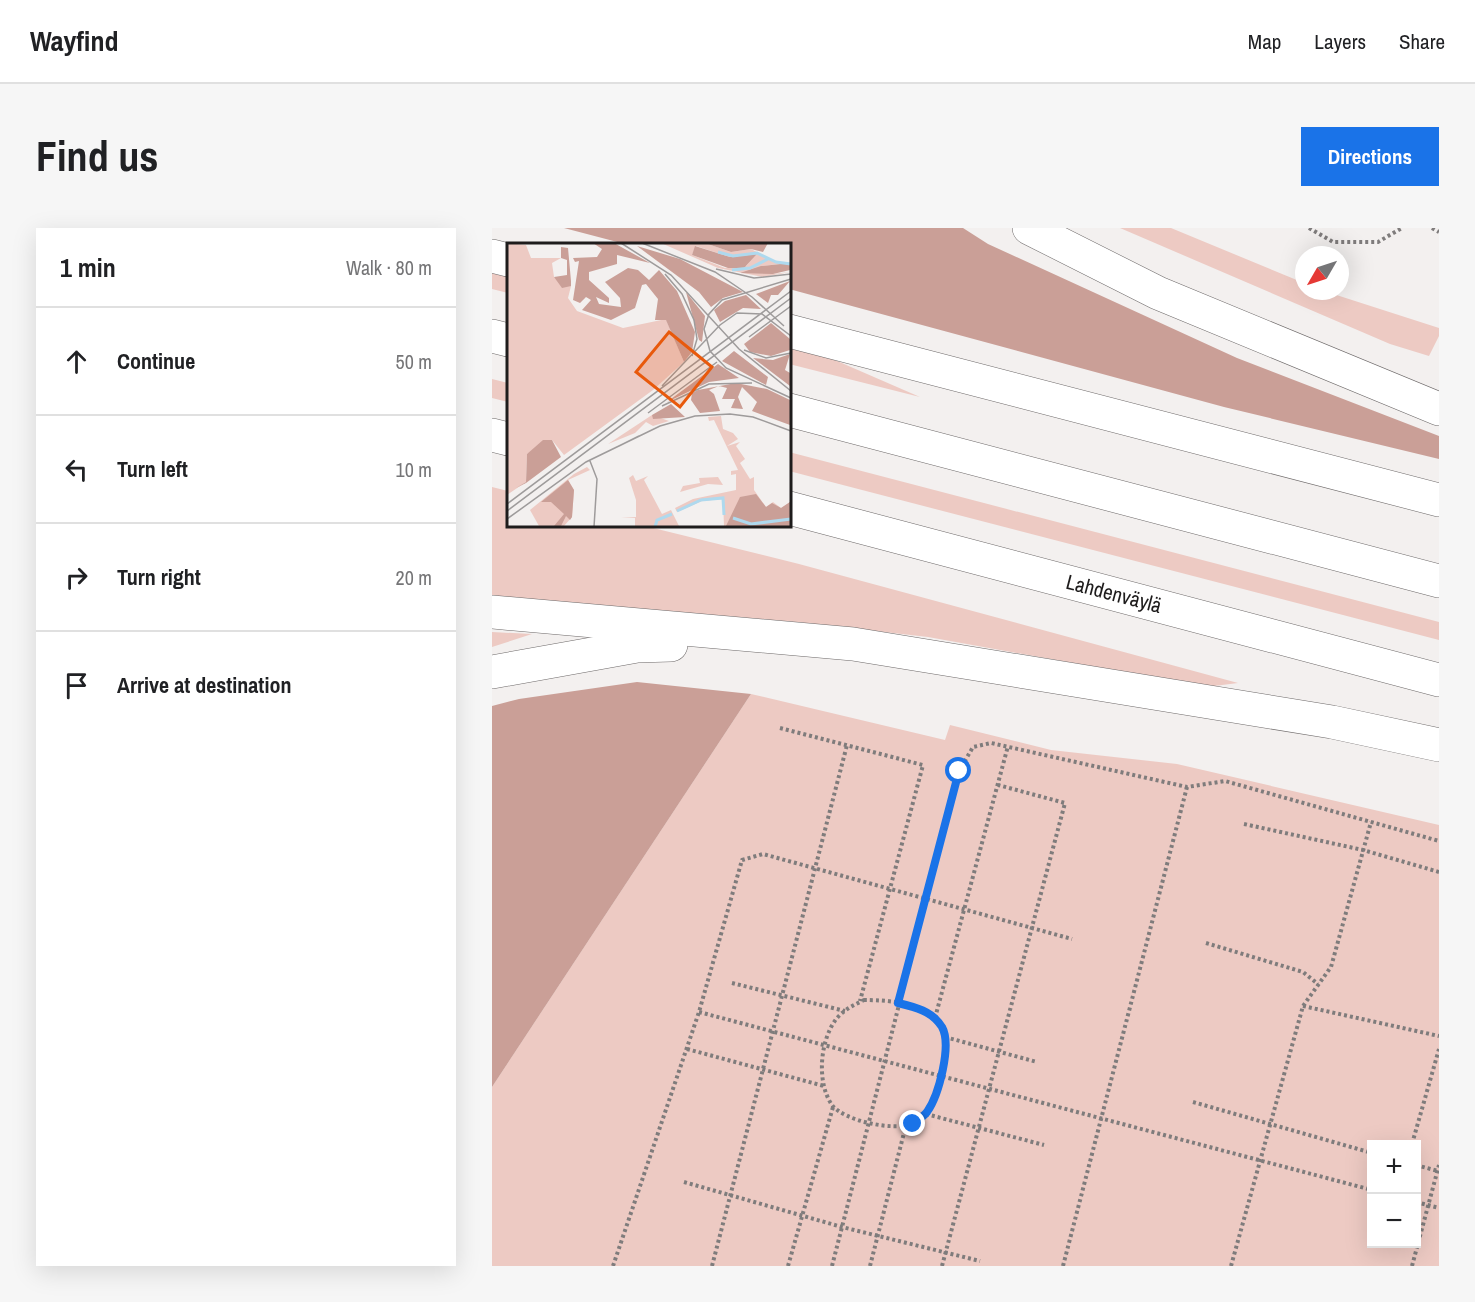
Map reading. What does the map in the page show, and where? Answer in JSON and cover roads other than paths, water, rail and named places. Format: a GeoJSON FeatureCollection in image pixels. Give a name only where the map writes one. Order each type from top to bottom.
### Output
{"type":"FeatureCollection","features":[{"type":"Feature","properties":{"kind":"highway"},"geometry":{"type":"LineString","coordinates":[[1029,228],[1158,293],[1439,409]]}},
{"type":"Feature","properties":{"kind":"highway"},"geometry":{"type":"LineString","coordinates":[[492,256],[507,260]]}},
{"type":"Feature","properties":{"kind":"highway"},"geometry":{"type":"LineString","coordinates":[[790,331],[1439,500]]}},
{"type":"Feature","properties":{"kind":"highway"},"geometry":{"type":"LineString","coordinates":[[492,336],[507,340]]}},
{"type":"Feature","properties":{"kind":"highway"},"geometry":{"type":"LineString","coordinates":[[790,411],[1439,581]]}},
{"type":"Feature","properties":{"kind":"highway"},"geometry":{"type":"LineString","coordinates":[[492,435],[507,439]]}},
{"type":"Feature","properties":{"kind":"highway","name":"Lahdenväylä"},"geometry":{"type":"LineString","coordinates":[[790,508],[1439,680]]}},
{"type":"Feature","properties":{"kind":"highway"},"geometry":{"type":"LineString","coordinates":[[492,612],[853,644],[1332,722],[1439,745]]}},
{"type":"Feature","properties":{"kind":"highway"},"geometry":{"type":"LineString","coordinates":[[492,672],[637,645],[853,644]]}}]}
